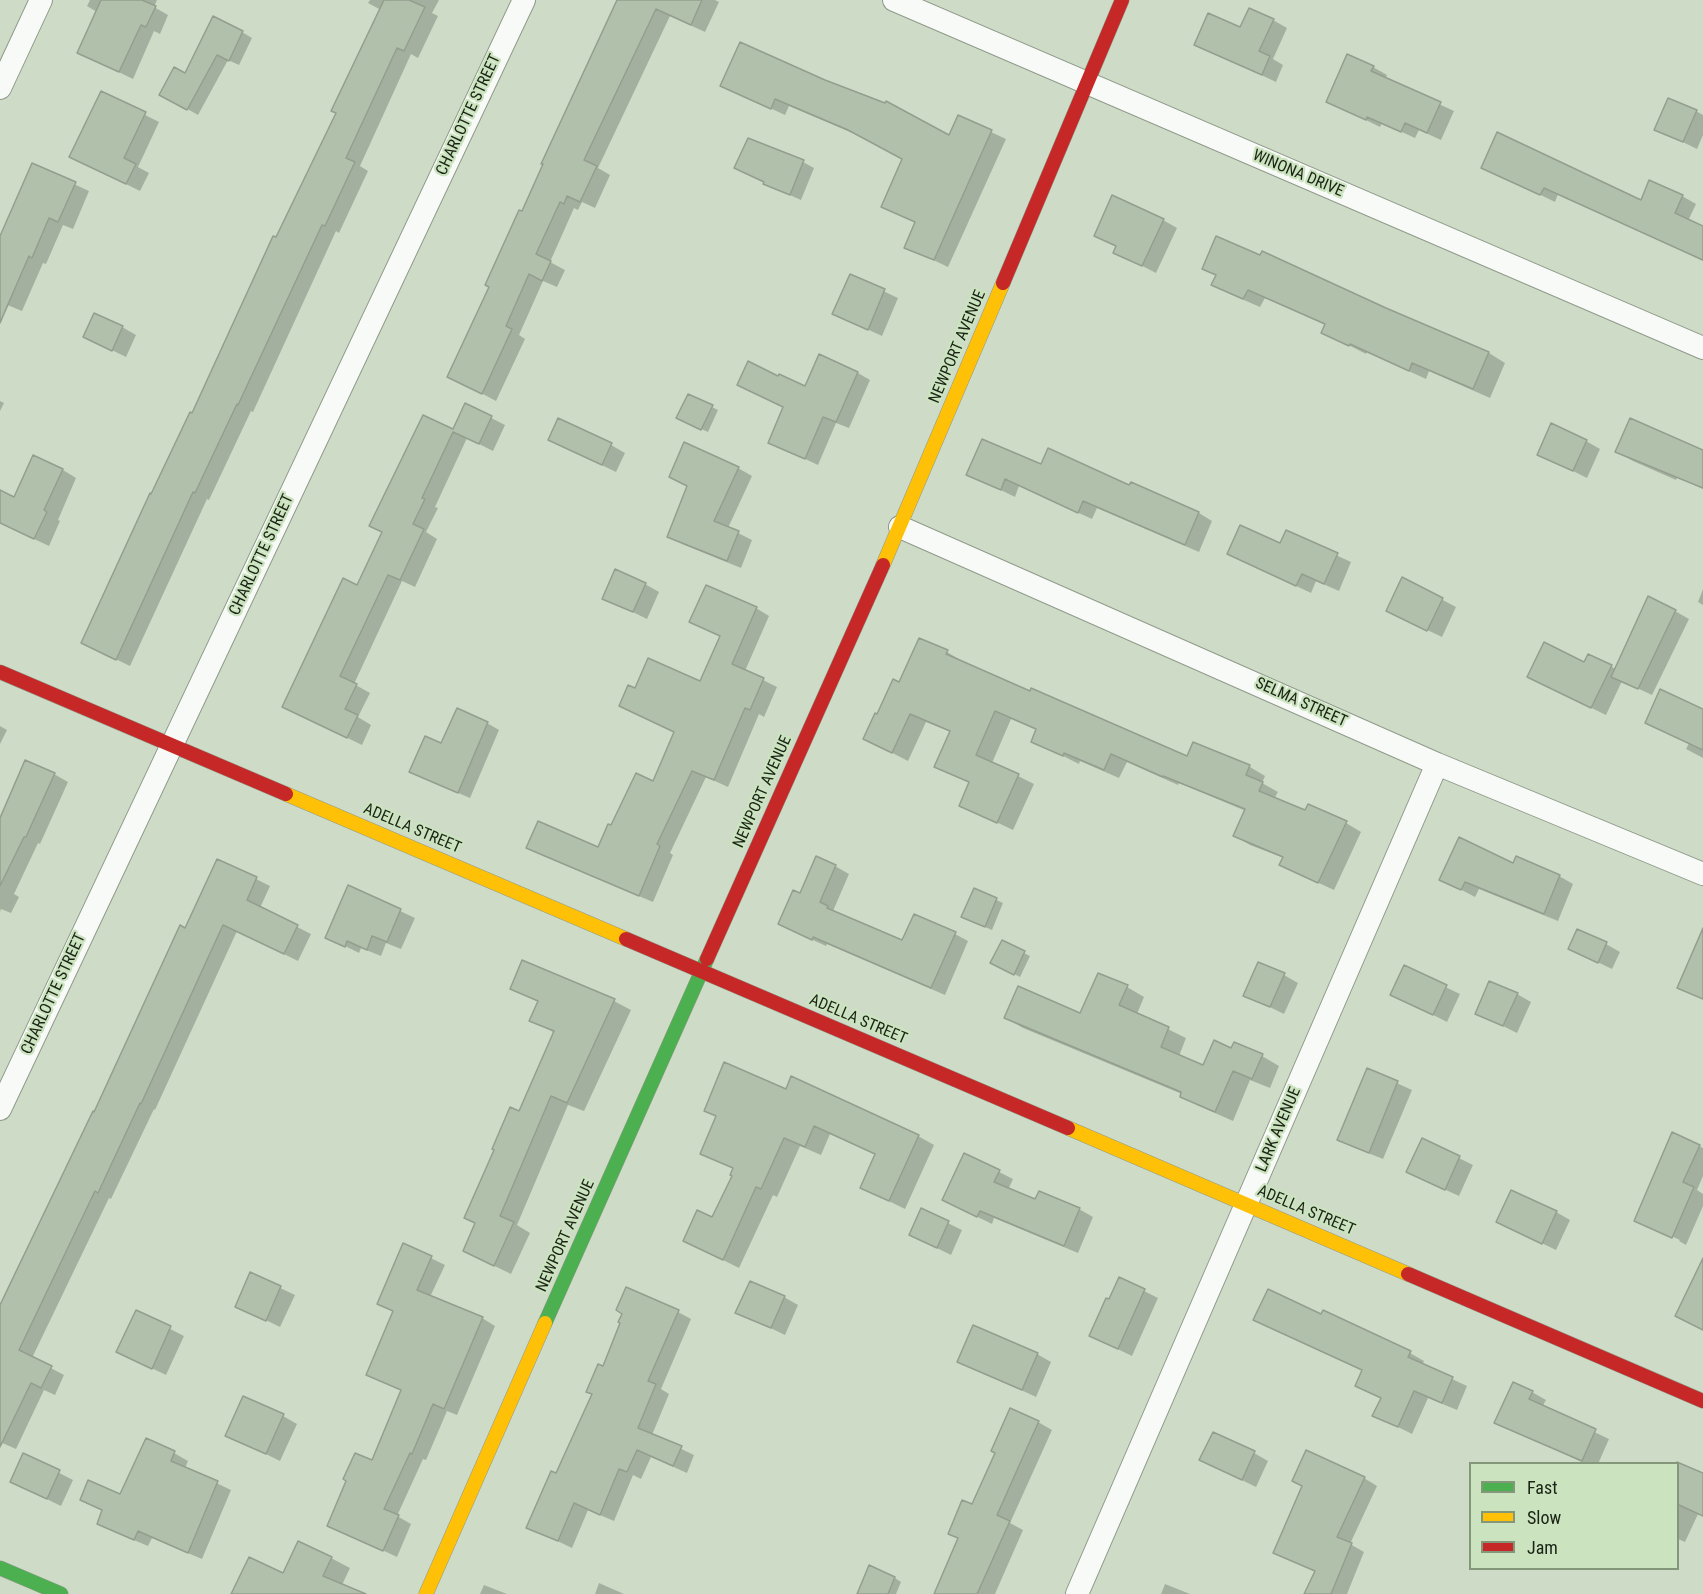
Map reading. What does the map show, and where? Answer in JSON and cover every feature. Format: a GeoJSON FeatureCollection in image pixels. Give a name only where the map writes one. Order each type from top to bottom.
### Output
{"type":"FeatureCollection","features":[{"type":"Feature","properties":{"kind":"street"},"geometry":{"type":"LineString","coordinates":[[0,88],[41,0]]}},
{"type":"Feature","properties":{"kind":"street","name":"CHARLOTTE STREET"},"geometry":{"type":"LineString","coordinates":[[0,1109],[524,0]]}},
{"type":"Feature","properties":{"kind":"street","name":"WINONA DRIVE"},"geometry":{"type":"LineString","coordinates":[[894,0],[1703,348]]}},
{"type":"Feature","properties":{"kind":"street","name":"NEWPORT AVENUE"},"geometry":{"type":"LineString","coordinates":[[426,1594],[900,527],[1122,0]]}},
{"type":"Feature","properties":{"kind":"street","name":"SELMA STREET"},"geometry":{"type":"LineString","coordinates":[[900,527],[1437,764],[1703,874]]}},
{"type":"Feature","properties":{"kind":"street","name":"ADELLA STREET"},"geometry":{"type":"LineString","coordinates":[[0,672],[1247,1203],[1703,1401]]}},
{"type":"Feature","properties":{"kind":"street","name":"LARK AVENUE"},"geometry":{"type":"LineString","coordinates":[[1077,1594],[1437,764]]}},
{"type":"Feature","properties":{"kind":"street"},"geometry":{"type":"LineString","coordinates":[[0,1568],[61,1594]]}},
{"type":"Feature","properties":{"kind":"building"},"geometry":{"type":"Polygon","coordinates":[[[101,0],[142,0],[156,6],[146,27],[141,25],[119,72],[77,53],[101,0]]]}},
{"type":"Feature","properties":{"kind":"building"},"geometry":{"type":"Polygon","coordinates":[[[384,0],[409,0],[425,7],[404,51],[397,48],[346,158],[355,162],[325,226],[322,225],[195,493],[193,492],[116,660],[81,643],[150,493],[190,412],[192,413],[273,236],[276,237],[336,113],[331,111],[384,0]]]}},
{"type":"Feature","properties":{"kind":"building"},"geometry":{"type":"Polygon","coordinates":[[[617,0],[702,0],[691,25],[656,9],[584,160],[597,166],[580,202],[567,196],[564,204],[560,202],[536,254],[551,261],[542,281],[529,274],[506,326],[512,329],[482,394],[447,377],[489,287],[485,285],[519,210],[522,211],[543,164],[541,164],[617,0]]]}},
{"type":"Feature","properties":{"kind":"building"},"geometry":{"type":"Polygon","coordinates":[[[1249,8],[1274,19],[1259,51],[1270,56],[1262,75],[1194,45],[1208,13],[1240,27],[1249,8]]]}},
{"type":"Feature","properties":{"kind":"building"},"geometry":{"type":"Polygon","coordinates":[[[213,16],[243,31],[229,61],[217,55],[187,110],[159,95],[174,67],[185,73],[213,16]]]}},
{"type":"Feature","properties":{"kind":"building"},"geometry":{"type":"Polygon","coordinates":[[[740,42],[825,80],[885,103],[886,101],[949,135],[958,115],[992,130],[934,260],[904,248],[915,222],[881,207],[902,159],[848,130],[775,99],[771,109],[720,86],[740,42]]]}},
{"type":"Feature","properties":{"kind":"building"},"geometry":{"type":"Polygon","coordinates":[[[1347,54],[1374,66],[1371,71],[1441,102],[1427,133],[1405,123],[1401,132],[1367,117],[1366,120],[1326,102],[1347,54]]]}},
{"type":"Feature","properties":{"kind":"building"},"geometry":{"type":"Polygon","coordinates":[[[101,91],[146,112],[124,158],[136,164],[126,184],[69,157],[101,91]]]}},
{"type":"Feature","properties":{"kind":"building"},"geometry":{"type":"Polygon","coordinates":[[[1668,98],[1697,110],[1683,142],[1654,130],[1668,98]]]}},
{"type":"Feature","properties":{"kind":"building"},"geometry":{"type":"Polygon","coordinates":[[[1497,132],[1641,200],[1649,180],[1683,195],[1675,213],[1703,226],[1703,260],[1544,188],[1540,195],[1481,168],[1497,132]]]}},
{"type":"Feature","properties":{"kind":"building"},"geometry":{"type":"Polygon","coordinates":[[[748,138],[804,160],[790,195],[763,184],[764,182],[734,168],[748,138]]]}},
{"type":"Feature","properties":{"kind":"building"},"geometry":{"type":"Polygon","coordinates":[[[32,163],[76,182],[58,222],[49,218],[32,258],[29,256],[0,323],[0,236],[32,163]]]}},
{"type":"Feature","properties":{"kind":"building"},"geometry":{"type":"Polygon","coordinates":[[[1112,195],[1164,219],[1142,266],[1113,253],[1116,246],[1094,236],[1112,195]]]}},
{"type":"Feature","properties":{"kind":"building"},"geometry":{"type":"Polygon","coordinates":[[[1216,236],[1260,255],[1262,251],[1489,352],[1473,389],[1412,363],[1409,371],[1350,344],[1349,346],[1321,333],[1325,324],[1248,290],[1243,299],[1211,285],[1216,275],[1202,269],[1216,236]]]}},
{"type":"Feature","properties":{"kind":"building"},"geometry":{"type":"Polygon","coordinates":[[[850,274],[885,289],[868,330],[832,314],[850,274]]]}},
{"type":"Feature","properties":{"kind":"building"},"geometry":{"type":"Polygon","coordinates":[[[94,313],[123,326],[112,351],[83,337],[94,313]]]}},
{"type":"Feature","properties":{"kind":"building"},"geometry":{"type":"Polygon","coordinates":[[[819,354],[858,372],[836,422],[823,417],[805,459],[768,443],[783,407],[737,385],[748,361],[805,386],[819,354]]]}},
{"type":"Feature","properties":{"kind":"building"},"geometry":{"type":"Polygon","coordinates":[[[688,394],[713,405],[701,430],[676,418],[688,394]]]}},
{"type":"Feature","properties":{"kind":"building"},"geometry":{"type":"Polygon","coordinates":[[[465,403],[492,416],[479,444],[453,432],[422,498],[425,499],[413,524],[424,529],[400,580],[388,575],[340,676],[357,684],[345,709],[358,715],[347,738],[282,707],[343,578],[357,585],[382,532],[369,526],[423,415],[453,429],[465,403]]]}},
{"type":"Feature","properties":{"kind":"building"},"geometry":{"type":"Polygon","coordinates":[[[558,418],[612,443],[602,465],[548,440],[558,418]]]}},
{"type":"Feature","properties":{"kind":"building"},"geometry":{"type":"Polygon","coordinates":[[[1630,418],[1703,450],[1703,488],[1615,452],[1630,418]]]}},
{"type":"Feature","properties":{"kind":"building"},"geometry":{"type":"Polygon","coordinates":[[[1551,423],[1587,440],[1573,471],[1537,455],[1551,423]]]}},
{"type":"Feature","properties":{"kind":"building"},"geometry":{"type":"Polygon","coordinates":[[[982,439],[1041,464],[1048,448],[1129,485],[1131,482],[1199,512],[1185,545],[1083,501],[1078,513],[1005,479],[1001,490],[966,475],[982,439]]]}},
{"type":"Feature","properties":{"kind":"building"},"geometry":{"type":"Polygon","coordinates":[[[684,442],[739,467],[714,521],[739,531],[727,561],[667,537],[687,486],[669,477],[684,442]]]}},
{"type":"Feature","properties":{"kind":"building"},"geometry":{"type":"Polygon","coordinates":[[[33,455],[63,469],[44,510],[47,512],[34,539],[0,523],[0,490],[14,497],[33,455]]]}},
{"type":"Feature","properties":{"kind":"building"},"geometry":{"type":"Polygon","coordinates":[[[1240,525],[1280,543],[1286,530],[1338,553],[1324,584],[1302,574],[1296,586],[1227,554],[1240,525]]]}},
{"type":"Feature","properties":{"kind":"building"},"geometry":{"type":"Polygon","coordinates":[[[615,569],[646,583],[633,612],[602,599],[615,569]]]}},
{"type":"Feature","properties":{"kind":"building"},"geometry":{"type":"Polygon","coordinates":[[[1402,577],[1443,598],[1427,631],[1386,611],[1402,577]]]}},
{"type":"Feature","properties":{"kind":"building"},"geometry":{"type":"Polygon","coordinates":[[[706,585],[757,607],[732,664],[764,678],[750,710],[745,708],[714,780],[692,771],[657,844],[660,846],[639,896],[526,848],[538,821],[598,847],[636,773],[653,781],[674,732],[619,706],[628,685],[635,688],[648,658],[700,681],[720,636],[689,622],[706,585]]]}},
{"type":"Feature","properties":{"kind":"building"},"geometry":{"type":"Polygon","coordinates":[[[1648,596],[1676,610],[1638,689],[1611,677],[1648,596]]]}},
{"type":"Feature","properties":{"kind":"building"},"geometry":{"type":"Polygon","coordinates":[[[919,638],[948,650],[946,654],[1030,691],[1031,688],[1187,756],[1193,742],[1250,765],[1246,775],[1263,782],[1259,791],[1305,810],[1308,804],[1347,821],[1318,883],[1279,865],[1283,857],[1233,836],[1245,809],[1111,754],[1104,770],[1064,753],[1063,756],[1031,742],[1036,729],[995,711],[976,755],[1019,774],[997,823],[959,806],[969,782],[934,767],[950,731],[910,714],[892,753],[863,739],[893,679],[899,682],[919,638]]]}},
{"type":"Feature","properties":{"kind":"building"},"geometry":{"type":"Polygon","coordinates":[[[1544,642],[1584,662],[1588,654],[1612,665],[1591,708],[1527,677],[1544,642]]]}},
{"type":"Feature","properties":{"kind":"building"},"geometry":{"type":"Polygon","coordinates":[[[1660,689],[1703,709],[1703,750],[1645,723],[1660,689]]]}},
{"type":"Feature","properties":{"kind":"building"},"geometry":{"type":"Polygon","coordinates":[[[457,708],[488,722],[458,793],[409,772],[425,736],[441,743],[457,708]]]}},
{"type":"Feature","properties":{"kind":"building"},"geometry":{"type":"Polygon","coordinates":[[[25,760],[55,773],[26,837],[0,886],[0,818],[25,760]]]}},
{"type":"Feature","properties":{"kind":"building"},"geometry":{"type":"Polygon","coordinates":[[[1459,837],[1513,863],[1516,856],[1560,875],[1544,914],[1465,882],[1461,890],[1439,880],[1459,837]]]}},
{"type":"Feature","properties":{"kind":"building"},"geometry":{"type":"Polygon","coordinates":[[[816,856],[836,865],[820,902],[828,906],[827,908],[902,940],[914,914],[956,932],[931,988],[778,924],[793,890],[800,893],[816,856]]]}},
{"type":"Feature","properties":{"kind":"building"},"geometry":{"type":"Polygon","coordinates":[[[217,859],[257,877],[247,900],[298,925],[284,954],[223,925],[141,1104],[98,1193],[95,1191],[19,1350],[52,1366],[41,1388],[31,1383],[0,1447],[0,1305],[94,1112],[180,925],[185,928],[217,859]]]}},
{"type":"Feature","properties":{"kind":"building"},"geometry":{"type":"Polygon","coordinates":[[[348,885],[401,909],[387,942],[372,936],[367,950],[347,941],[345,947],[325,938],[348,885]]]}},
{"type":"Feature","properties":{"kind":"building"},"geometry":{"type":"Polygon","coordinates":[[[974,888],[997,898],[985,927],[961,917],[974,888]]]}},
{"type":"Feature","properties":{"kind":"building"},"geometry":{"type":"Polygon","coordinates":[[[1703,928],[1703,999],[1677,988],[1703,928]]]}},
{"type":"Feature","properties":{"kind":"building"},"geometry":{"type":"Polygon","coordinates":[[[1577,929],[1607,942],[1598,963],[1568,949],[1577,929]]]}},
{"type":"Feature","properties":{"kind":"building"},"geometry":{"type":"Polygon","coordinates":[[[1002,940],[1025,951],[1014,975],[990,963],[1002,940]]]}},
{"type":"Feature","properties":{"kind":"building"},"geometry":{"type":"Polygon","coordinates":[[[522,960],[615,999],[567,1103],[551,1096],[500,1216],[514,1222],[494,1266],[463,1251],[475,1223],[464,1218],[510,1107],[519,1111],[554,1031],[529,1021],[538,1001],[510,989],[522,960]]]}},
{"type":"Feature","properties":{"kind":"building"},"geometry":{"type":"Polygon","coordinates":[[[1258,962],[1285,973],[1270,1007],[1243,996],[1258,962]]]}},
{"type":"Feature","properties":{"kind":"building"},"geometry":{"type":"Polygon","coordinates":[[[1404,965],[1447,985],[1433,1015],[1390,995],[1404,965]]]}},
{"type":"Feature","properties":{"kind":"building"},"geometry":{"type":"Polygon","coordinates":[[[1098,973],[1128,985],[1119,1005],[1169,1027],[1161,1047],[1203,1065],[1214,1040],[1231,1048],[1234,1042],[1263,1054],[1252,1079],[1233,1071],[1215,1112],[1180,1097],[1181,1092],[1004,1018],[1018,986],[1080,1013],[1098,973]]]}},
{"type":"Feature","properties":{"kind":"building"},"geometry":{"type":"Polygon","coordinates":[[[1489,981],[1518,993],[1503,1026],[1475,1014],[1489,981]]]}},
{"type":"Feature","properties":{"kind":"building"},"geometry":{"type":"Polygon","coordinates":[[[724,1062],[786,1089],[791,1076],[919,1135],[889,1201],[860,1188],[875,1154],[814,1126],[805,1147],[784,1138],[761,1189],[756,1187],[723,1260],[683,1241],[697,1210],[712,1217],[732,1176],[730,1175],[733,1168],[700,1154],[716,1116],[704,1111],[724,1062]]]}},
{"type":"Feature","properties":{"kind":"building"},"geometry":{"type":"Polygon","coordinates":[[[1367,1068],[1398,1081],[1369,1153],[1337,1140],[1367,1068]]]}},
{"type":"Feature","properties":{"kind":"building"},"geometry":{"type":"Polygon","coordinates":[[[1672,1132],[1700,1145],[1683,1182],[1694,1187],[1672,1238],[1634,1221],[1672,1132]]]}},
{"type":"Feature","properties":{"kind":"building"},"geometry":{"type":"Polygon","coordinates":[[[1422,1138],[1460,1156],[1445,1190],[1406,1172],[1422,1138]]]}},
{"type":"Feature","properties":{"kind":"building"},"geometry":{"type":"Polygon","coordinates":[[[964,1153],[1000,1170],[994,1182],[1035,1199],[1039,1191],[1080,1208],[1064,1246],[980,1211],[977,1217],[942,1200],[964,1153]]]}},
{"type":"Feature","properties":{"kind":"building"},"geometry":{"type":"Polygon","coordinates":[[[1511,1190],[1557,1211],[1542,1244],[1496,1222],[1511,1190]]]}},
{"type":"Feature","properties":{"kind":"building"},"geometry":{"type":"Polygon","coordinates":[[[921,1208],[949,1221],[937,1248],[909,1235],[921,1208]]]}},
{"type":"Feature","properties":{"kind":"building"},"geometry":{"type":"Polygon","coordinates":[[[403,1243],[432,1256],[417,1290],[483,1317],[444,1409],[433,1404],[412,1454],[410,1453],[384,1509],[399,1515],[383,1551],[327,1526],[346,1481],[343,1479],[355,1453],[372,1460],[401,1390],[366,1375],[393,1311],[377,1304],[403,1243]]]}},
{"type":"Feature","properties":{"kind":"building"},"geometry":{"type":"Polygon","coordinates":[[[1703,1258],[1703,1330],[1675,1316],[1703,1258]]]}},
{"type":"Feature","properties":{"kind":"building"},"geometry":{"type":"Polygon","coordinates":[[[250,1272],[281,1286],[266,1321],[235,1307],[250,1272]]]}},
{"type":"Feature","properties":{"kind":"building"},"geometry":{"type":"Polygon","coordinates":[[[1119,1277],[1145,1289],[1118,1349],[1089,1336],[1106,1298],[1109,1299],[1119,1277]]]}},
{"type":"Feature","properties":{"kind":"building"},"geometry":{"type":"Polygon","coordinates":[[[750,1281],[785,1296],[771,1328],[735,1313],[750,1281]]]}},
{"type":"Feature","properties":{"kind":"building"},"geometry":{"type":"Polygon","coordinates":[[[626,1287],[679,1310],[648,1381],[656,1384],[638,1428],[682,1446],[673,1466],[637,1450],[627,1472],[619,1469],[600,1515],[574,1503],[558,1541],[526,1528],[551,1471],[556,1473],[592,1394],[586,1392],[598,1364],[603,1366],[620,1323],[618,1322],[622,1314],[616,1310],[626,1287]]]}},
{"type":"Feature","properties":{"kind":"building"},"geometry":{"type":"Polygon","coordinates":[[[1268,1289],[1321,1314],[1323,1310],[1411,1351],[1408,1357],[1453,1377],[1442,1403],[1414,1391],[1398,1427],[1372,1416],[1381,1398],[1355,1386],[1362,1370],[1253,1320],[1268,1289]]]}},
{"type":"Feature","properties":{"kind":"building"},"geometry":{"type":"Polygon","coordinates":[[[136,1310],[171,1326],[152,1369],[116,1352],[136,1310]]]}},
{"type":"Feature","properties":{"kind":"building"},"geometry":{"type":"Polygon","coordinates":[[[973,1325],[1038,1353],[1022,1390],[957,1362],[973,1325]]]}},
{"type":"Feature","properties":{"kind":"building"},"geometry":{"type":"Polygon","coordinates":[[[1513,1382],[1533,1391],[1529,1399],[1596,1429],[1582,1461],[1494,1423],[1513,1382]]]}},
{"type":"Feature","properties":{"kind":"building"},"geometry":{"type":"Polygon","coordinates":[[[243,1396],[284,1414],[266,1454],[225,1436],[243,1396]]]}},
{"type":"Feature","properties":{"kind":"building"},"geometry":{"type":"Polygon","coordinates":[[[1010,1408],[1039,1421],[997,1515],[1010,1521],[977,1594],[934,1594],[958,1538],[948,1534],[962,1500],[972,1504],[995,1453],[991,1451],[1010,1408]]]}},
{"type":"Feature","properties":{"kind":"building"},"geometry":{"type":"Polygon","coordinates":[[[1213,1432],[1255,1451],[1242,1480],[1199,1460],[1213,1432]]]}},
{"type":"Feature","properties":{"kind":"building"},"geometry":{"type":"Polygon","coordinates":[[[146,1438],[175,1451],[171,1461],[218,1481],[188,1553],[138,1531],[134,1540],[97,1524],[102,1510],[80,1500],[88,1480],[120,1494],[146,1438]]]}},
{"type":"Feature","properties":{"kind":"building"},"geometry":{"type":"Polygon","coordinates":[[[1306,1450],[1365,1477],[1337,1537],[1352,1543],[1331,1594],[1304,1594],[1315,1571],[1273,1553],[1302,1486],[1292,1481],[1306,1450]]]}},
{"type":"Feature","properties":{"kind":"building"},"geometry":{"type":"Polygon","coordinates":[[[23,1453],[60,1470],[47,1499],[10,1482],[23,1453]]]}},
{"type":"Feature","properties":{"kind":"building"},"geometry":{"type":"Polygon","coordinates":[[[1679,1463],[1703,1473],[1703,1516],[1679,1505],[1679,1463]]]}},
{"type":"Feature","properties":{"kind":"building"},"geometry":{"type":"Polygon","coordinates":[[[298,1541],[332,1557],[323,1576],[366,1594],[231,1594],[249,1557],[283,1573],[298,1541]]]}},
{"type":"Feature","properties":{"kind":"building"},"geometry":{"type":"Polygon","coordinates":[[[869,1565],[895,1577],[888,1594],[857,1594],[869,1565]]]}},
{"type":"Feature","properties":{"kind":"traffic: fast"},"geometry":{"type":"LineString","coordinates":[[545,1323],[707,959]]}},
{"type":"Feature","properties":{"kind":"traffic: fast"},"geometry":{"type":"LineString","coordinates":[[0,1568],[61,1594]]}},
{"type":"Feature","properties":{"kind":"traffic: slow"},"geometry":{"type":"LineString","coordinates":[[883,565],[1003,283]]}},
{"type":"Feature","properties":{"kind":"traffic: slow"},"geometry":{"type":"LineString","coordinates":[[286,794],[626,939]]}},
{"type":"Feature","properties":{"kind":"traffic: slow"},"geometry":{"type":"LineString","coordinates":[[1068,1128],[1408,1274]]}},
{"type":"Feature","properties":{"kind":"traffic: slow"},"geometry":{"type":"LineString","coordinates":[[426,1594],[545,1323]]}},
{"type":"Feature","properties":{"kind":"traffic: jam"},"geometry":{"type":"LineString","coordinates":[[1003,283],[1122,0]]}},
{"type":"Feature","properties":{"kind":"traffic: jam"},"geometry":{"type":"LineString","coordinates":[[707,959],[883,565]]}},
{"type":"Feature","properties":{"kind":"traffic: jam"},"geometry":{"type":"LineString","coordinates":[[0,672],[286,794]]}},
{"type":"Feature","properties":{"kind":"traffic: jam"},"geometry":{"type":"LineString","coordinates":[[626,939],[1068,1128]]}},
{"type":"Feature","properties":{"kind":"traffic: jam"},"geometry":{"type":"LineString","coordinates":[[1408,1274],[1703,1401]]}}]}
